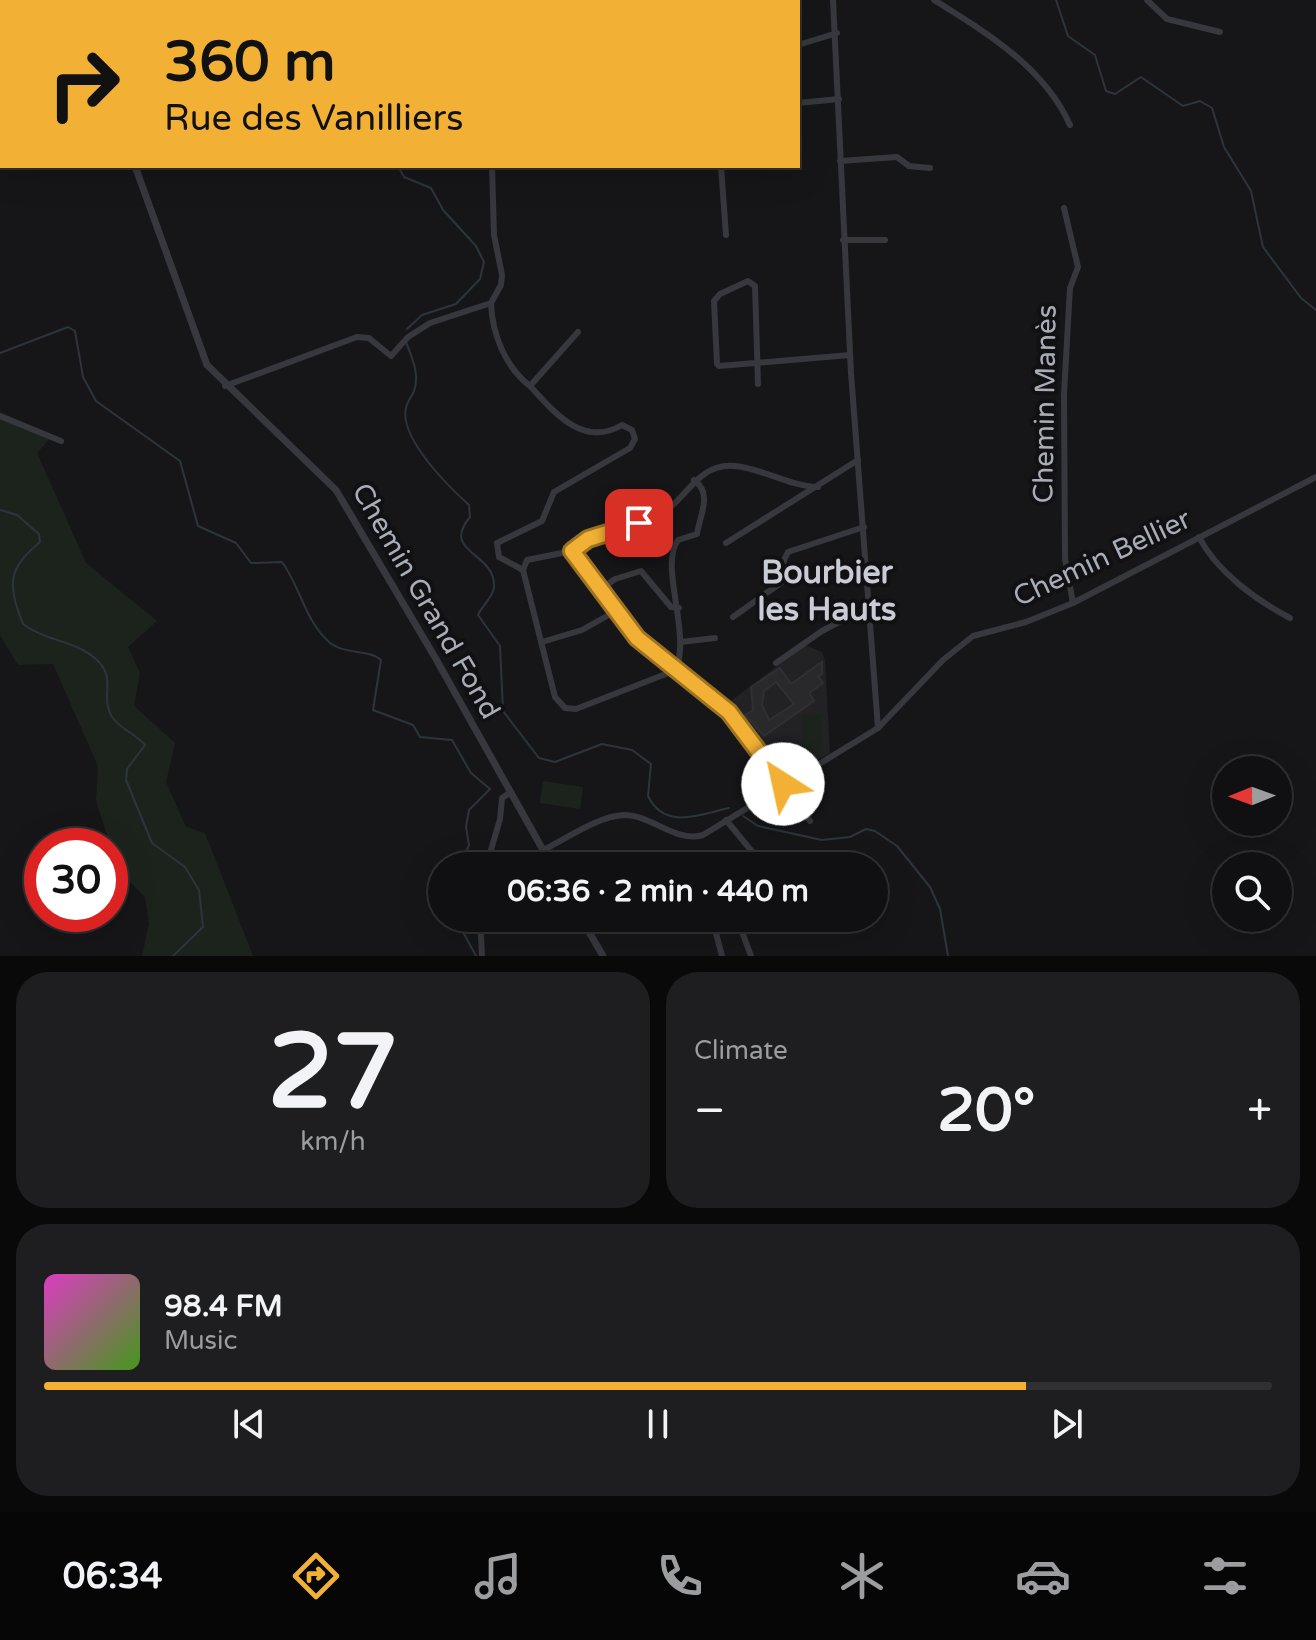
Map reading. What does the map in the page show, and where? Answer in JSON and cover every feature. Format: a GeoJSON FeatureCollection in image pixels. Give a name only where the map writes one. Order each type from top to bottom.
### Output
{"type":"FeatureCollection","features":[{"type":"Feature","properties":{"kind":"street"},"geometry":{"type":"LineString","coordinates":[[833,0],[837,33],[850,355],[878,728]]}},
{"type":"Feature","properties":{"kind":"street"},"geometry":{"type":"LineString","coordinates":[[934,0],[997,40],[1038,76],[1056,97],[1070,125]]}},
{"type":"Feature","properties":{"kind":"street"},"geometry":{"type":"LineString","coordinates":[[1147,0],[1167,19],[1220,32]]}},
{"type":"Feature","properties":{"kind":"street"},"geometry":{"type":"LineString","coordinates":[[800,44],[837,33]]}},
{"type":"Feature","properties":{"kind":"street"},"geometry":{"type":"LineString","coordinates":[[800,103],[839,99]]}},
{"type":"Feature","properties":{"kind":"street"},"geometry":{"type":"LineString","coordinates":[[840,161],[897,157],[910,166],[930,168]]}},
{"type":"Feature","properties":{"kind":"street","name":"Chemin Grand Fond"},"geometry":{"type":"LineString","coordinates":[[136,168],[201,352],[213,375],[336,490],[543,850]]}},
{"type":"Feature","properties":{"kind":"street"},"geometry":{"type":"LineString","coordinates":[[492,168],[494,235],[502,275],[501,285],[491,303],[497,335],[507,360],[553,410],[589,434],[604,434],[622,425],[632,430],[635,439],[630,448],[554,492],[542,521],[497,543],[499,557],[523,570]]}},
{"type":"Feature","properties":{"kind":"street"},"geometry":{"type":"LineString","coordinates":[[721,168],[726,235]]}},
{"type":"Feature","properties":{"kind":"street","name":"Chemin Manès"},"geometry":{"type":"LineString","coordinates":[[1064,208],[1078,267],[1069,297],[1070,336],[1064,394],[1065,559],[1073,603]]}},
{"type":"Feature","properties":{"kind":"street"},"geometry":{"type":"LineString","coordinates":[[843,240],[885,240]]}},
{"type":"Feature","properties":{"kind":"street"},"geometry":{"type":"LineString","coordinates":[[758,384],[758,362],[755,286],[751,280],[720,294],[714,301],[716,360],[719,366],[758,362],[850,355]]}},
{"type":"Feature","properties":{"kind":"street"},"geometry":{"type":"LineString","coordinates":[[225,386],[357,337],[369,338],[391,356],[408,337],[430,323],[491,303]]}},
{"type":"Feature","properties":{"kind":"street"},"geometry":{"type":"LineString","coordinates":[[530,386],[578,332]]}},
{"type":"Feature","properties":{"kind":"street"},"geometry":{"type":"LineString","coordinates":[[0,416],[61,441]]}},
{"type":"Feature","properties":{"kind":"street"},"geometry":{"type":"LineString","coordinates":[[726,543],[859,460]]}},
{"type":"Feature","properties":{"kind":"street"},"geometry":{"type":"LineString","coordinates":[[676,670],[583,708],[565,708],[555,697],[523,570],[527,560],[572,551],[596,535],[661,515],[694,480],[712,469],[734,465],[818,487]]}},
{"type":"Feature","properties":{"kind":"street","name":"Chemin Bellier"},"geometry":{"type":"LineString","coordinates":[[543,850],[603,821],[624,815],[695,837],[878,728],[943,660],[973,636],[1026,622],[1073,603],[1316,477]]}},
{"type":"Feature","properties":{"kind":"street"},"geometry":{"type":"LineString","coordinates":[[676,670],[681,642],[679,608],[670,558],[678,540],[697,534],[705,494],[703,486],[694,480]]}},
{"type":"Feature","properties":{"kind":"street"},"geometry":{"type":"LineString","coordinates":[[733,617],[782,582],[788,552],[864,527]]}},
{"type":"Feature","properties":{"kind":"street"},"geometry":{"type":"LineString","coordinates":[[1199,537],[1213,558],[1242,586],[1290,618]]}},
{"type":"Feature","properties":{"kind":"street"},"geometry":{"type":"LineString","coordinates":[[572,551],[646,647],[736,719],[810,821]]}},
{"type":"Feature","properties":{"kind":"street"},"geometry":{"type":"LineString","coordinates":[[600,590],[615,579],[641,571],[671,607],[679,608]]}},
{"type":"Feature","properties":{"kind":"street"},"geometry":{"type":"LineString","coordinates":[[776,663],[822,631],[869,606]]}},
{"type":"Feature","properties":{"kind":"street"},"geometry":{"type":"LineString","coordinates":[[542,642],[582,630],[616,611]]}},
{"type":"Feature","properties":{"kind":"street"},"geometry":{"type":"LineString","coordinates":[[681,642],[715,638]]}},
{"type":"Feature","properties":{"kind":"street"},"geometry":{"type":"LineString","coordinates":[[491,852],[501,802],[511,792]]}},
{"type":"Feature","properties":{"kind":"street"},"geometry":{"type":"LineString","coordinates":[[726,820],[752,852]]}},
{"type":"Feature","properties":{"kind":"street"},"geometry":{"type":"LineString","coordinates":[[481,932],[482,956]]}},
{"type":"Feature","properties":{"kind":"street"},"geometry":{"type":"LineString","coordinates":[[589,932],[603,956]]}},
{"type":"Feature","properties":{"kind":"street"},"geometry":{"type":"LineString","coordinates":[[716,932],[722,956]]}},
{"type":"Feature","properties":{"kind":"street"},"geometry":{"type":"LineString","coordinates":[[742,932],[751,956]]}},
{"type":"Feature","properties":{"kind":"shaded area"},"geometry":{"type":"Polygon","coordinates":[[[0,412],[53,435],[37,453],[86,563],[157,621],[128,647],[140,673],[134,706],[175,743],[166,782],[186,827],[205,833],[253,956],[142,956],[149,924],[145,897],[128,880],[128,828],[105,828],[96,801],[98,766],[53,664],[18,665],[0,635],[0,412]]]}},
{"type":"Feature","properties":{"kind":"shaded area"},"geometry":{"type":"Polygon","coordinates":[[[805,645],[822,652],[825,660],[830,753],[783,779],[728,703],[805,645]]]}},
{"type":"Feature","properties":{"kind":"shaded area"},"geometry":{"type":"Polygon","coordinates":[[[820,714],[822,749],[804,750],[802,715],[820,714]]]}},
{"type":"Feature","properties":{"kind":"shaded area"},"geometry":{"type":"Polygon","coordinates":[[[543,781],[583,787],[580,809],[540,803],[543,781]]]}},
{"type":"Feature","properties":{"kind":"building"},"geometry":{"type":"Polygon","coordinates":[[[822,662],[822,674],[818,676],[823,683],[809,693],[814,701],[764,736],[745,715],[753,710],[751,687],[780,668],[791,684],[822,662]],[[776,682],[764,691],[762,705],[769,720],[794,704],[776,682]]]}},
{"type":"Feature","properties":{"kind":"waterway"},"geometry":{"type":"LineString","coordinates":[[1056,0],[1068,36],[1095,55],[1106,91],[1115,94],[1141,77],[1183,106],[1200,101],[1212,108],[1224,147],[1251,191],[1263,247],[1301,298],[1316,310]]}},
{"type":"Feature","properties":{"kind":"waterway"},"geometry":{"type":"LineString","coordinates":[[399,168],[404,177],[431,188],[443,210],[476,246],[484,262],[480,279],[456,304],[422,315],[407,329]]}},
{"type":"Feature","properties":{"kind":"waterway"},"geometry":{"type":"LineString","coordinates":[[0,353],[68,327],[75,331],[83,377],[96,401],[180,461],[198,526],[236,543],[251,563],[282,562],[308,614],[329,642],[381,660],[373,710],[413,725],[420,737],[452,740],[471,773],[490,789],[469,810],[466,827],[469,845],[466,852]]}},
{"type":"Feature","properties":{"kind":"waterway"},"geometry":{"type":"LineString","coordinates":[[406,342],[416,378],[406,408],[410,433],[427,461],[469,505],[470,517],[462,529],[461,538],[492,575],[493,591],[478,615],[500,646],[503,711],[539,758],[555,762],[602,744],[632,750],[651,764],[648,796],[655,807],[664,813],[684,817],[729,808]]}},
{"type":"Feature","properties":{"kind":"waterway"},"geometry":{"type":"LineString","coordinates":[[0,510],[17,515],[39,534],[40,542],[22,560],[14,578],[14,598],[23,624],[96,659],[106,673],[108,709],[112,717],[145,745],[127,769],[126,780],[152,843],[185,867],[199,890],[203,927],[173,956]]}},
{"type":"Feature","properties":{"kind":"waterway"},"geometry":{"type":"LineString","coordinates":[[743,816],[758,826],[822,840],[850,837],[866,829],[875,831],[897,846],[930,887],[940,909],[948,956]]}},
{"type":"Feature","properties":{"kind":"waterway"},"geometry":{"type":"LineString","coordinates":[[463,932],[476,956]]}},
{"type":"Feature","properties":{"kind":"district","name":"Bourbier les Hauts"},"geometry":{"type":"Point","coordinates":[827,592]}},
{"type":"Feature","properties":{"kind":"route"},"geometry":{"type":"LineString","coordinates":[[639,523],[604,532],[572,551],[637,638],[729,712],[783,784]]}}]}
